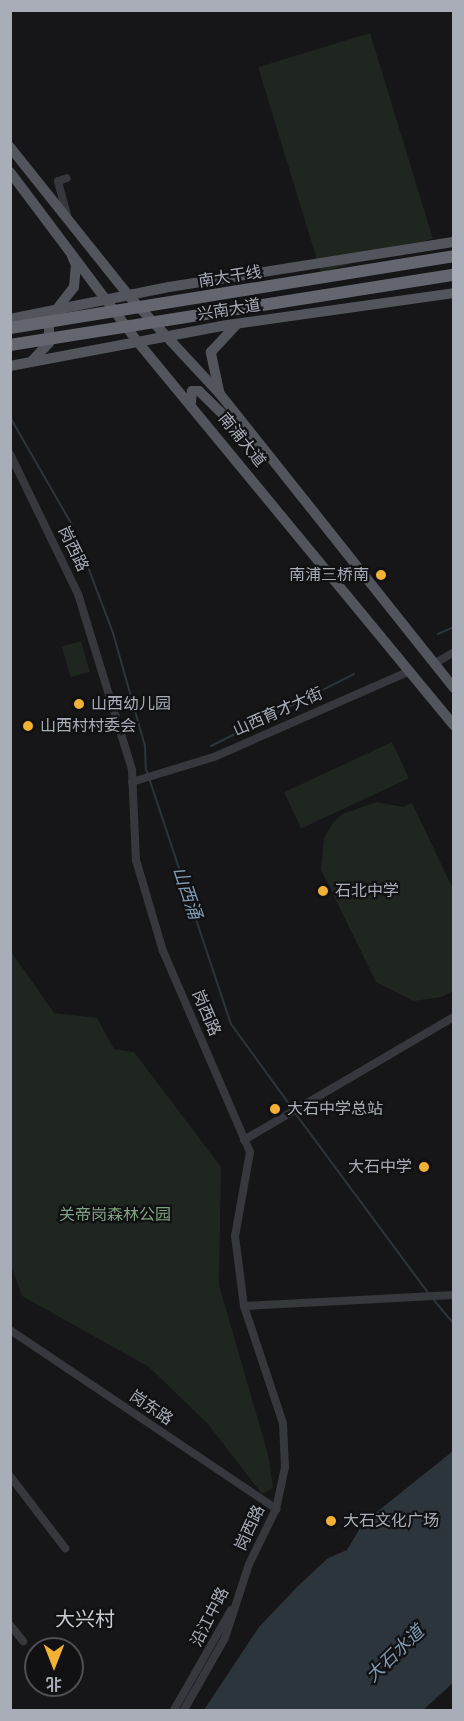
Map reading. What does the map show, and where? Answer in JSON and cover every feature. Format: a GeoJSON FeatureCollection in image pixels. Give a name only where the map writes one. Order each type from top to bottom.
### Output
{"type":"FeatureCollection","features":[{"type":"Feature","properties":{"kind":"highway","name":"南大干线"},"geometry":{"type":"LineString","coordinates":[[10,328],[356,274],[453,256]]}},
{"type":"Feature","properties":{"kind":"highway","name":"南大干线"},"geometry":{"type":"LineString","coordinates":[[10,345],[453,275]]}},
{"type":"Feature","properties":{"kind":"main road","name":"南浦大道"},"geometry":{"type":"LineString","coordinates":[[10,147],[67,215],[128,295],[220,394],[453,688]]}},
{"type":"Feature","properties":{"kind":"main road","name":"南浦大道"},"geometry":{"type":"LineString","coordinates":[[10,172],[109,298],[137,341],[191,402],[453,724]]}},
{"type":"Feature","properties":{"kind":"main road"},"geometry":{"type":"LineString","coordinates":[[56,311],[74,286],[76,264],[53,224],[54,214],[67,215]]}},
{"type":"Feature","properties":{"kind":"main road","name":"兴南大道"},"geometry":{"type":"LineString","coordinates":[[109,298],[453,242]]}},
{"type":"Feature","properties":{"kind":"main road"},"geometry":{"type":"LineString","coordinates":[[242,276],[222,290],[222,302],[235,318],[252,321]]}},
{"type":"Feature","properties":{"kind":"main road","name":"兴南大道"},"geometry":{"type":"LineString","coordinates":[[10,366],[252,321],[453,293]]}},
{"type":"Feature","properties":{"kind":"main road"},"geometry":{"type":"LineString","coordinates":[[10,319],[109,298]]}},
{"type":"Feature","properties":{"kind":"main road"},"geometry":{"type":"LineString","coordinates":[[31,362],[44,350],[51,334],[37,315]]}},
{"type":"Feature","properties":{"kind":"main road"},"geometry":{"type":"LineString","coordinates":[[220,394],[211,352],[238,324]]}},
{"type":"Feature","properties":{"kind":"main road"},"geometry":{"type":"LineString","coordinates":[[191,402],[192,391],[200,391],[271,460]]}},
{"type":"Feature","properties":{"kind":"street"},"geometry":{"type":"LineString","coordinates":[[67,178],[58,181],[67,215]]}},
{"type":"Feature","properties":{"kind":"street","name":"岗西路"},"geometry":{"type":"LineString","coordinates":[[10,454],[78,594],[132,782],[136,860],[163,951],[249,1152],[235,1236],[244,1306],[283,1423],[285,1467],[276,1509],[242,1588]]}},
{"type":"Feature","properties":{"kind":"street"},"geometry":{"type":"LineString","coordinates":[[10,477],[20,473]]}},
{"type":"Feature","properties":{"kind":"street"},"geometry":{"type":"LineString","coordinates":[[434,664],[453,652]]}},
{"type":"Feature","properties":{"kind":"street","name":"山西育才大街"},"geometry":{"type":"LineString","coordinates":[[132,782],[157,778],[410,671]]}},
{"type":"Feature","properties":{"kind":"street"},"geometry":{"type":"LineString","coordinates":[[244,1140],[453,1017]]}},
{"type":"Feature","properties":{"kind":"street"},"geometry":{"type":"LineString","coordinates":[[244,1306],[449,1295]]}},
{"type":"Feature","properties":{"kind":"street","name":"岗东路"},"geometry":{"type":"LineString","coordinates":[[10,1330],[276,1509]]}},
{"type":"Feature","properties":{"kind":"street"},"geometry":{"type":"LineString","coordinates":[[10,1476],[65,1548]]}},
{"type":"Feature","properties":{"kind":"street","name":"沿江中路"},"geometry":{"type":"LineString","coordinates":[[174,1710],[242,1588]]}},
{"type":"Feature","properties":{"kind":"street","name":"沿江中路"},"geometry":{"type":"LineString","coordinates":[[184,1710],[225,1638],[242,1588]]}},
{"type":"Feature","properties":{"kind":"street"},"geometry":{"type":"LineString","coordinates":[[10,1625],[23,1641]]}},
{"type":"Feature","properties":{"kind":"green space"},"geometry":{"type":"Polygon","coordinates":[[[370,33],[433,239],[321,273],[258,67],[370,33]]]}},
{"type":"Feature","properties":{"kind":"green space"},"geometry":{"type":"Polygon","coordinates":[[[81,641],[90,672],[71,677],[62,647],[81,641]]]}},
{"type":"Feature","properties":{"kind":"green space"},"geometry":{"type":"Polygon","coordinates":[[[392,742],[409,778],[301,829],[284,792],[392,742]]]}},
{"type":"Feature","properties":{"kind":"green space"},"geometry":{"type":"Polygon","coordinates":[[[377,802],[403,807],[412,803],[453,889],[453,991],[441,997],[414,1001],[376,982],[321,870],[324,838],[332,824],[342,814],[377,802]]]}},
{"type":"Feature","properties":{"kind":"green space","name":"关帝岗森林公园"},"geometry":{"type":"Polygon","coordinates":[[[10,950],[54,1013],[97,1018],[114,1049],[134,1052],[221,1167],[219,1285],[269,1458],[273,1488],[262,1494],[208,1424],[149,1367],[22,1296],[10,1263],[10,950]]]}},
{"type":"Feature","properties":{"kind":"water","name":"大石水道"},"geometry":{"type":"Polygon","coordinates":[[[453,1451],[453,1683],[423,1710],[204,1710],[259,1627],[298,1586],[328,1558],[347,1550],[363,1523],[453,1451]]]}},
{"type":"Feature","properties":{"kind":"waterway","name":"山西涌"},"geometry":{"type":"LineString","coordinates":[[10,417],[72,525],[113,633],[145,746],[146,769],[231,1024],[292,1108]]}},
{"type":"Feature","properties":{"kind":"waterway"},"geometry":{"type":"LineString","coordinates":[[438,634],[454,627]]}},
{"type":"Feature","properties":{"kind":"waterway"},"geometry":{"type":"LineString","coordinates":[[211,746],[354,674]]}},
{"type":"Feature","properties":{"kind":"waterway","name":"山西涌"},"geometry":{"type":"LineString","coordinates":[[295,1113],[429,1294]]}},
{"type":"Feature","properties":{"kind":"waterway","name":"山西涌"},"geometry":{"type":"LineString","coordinates":[[433,1299],[454,1324]]}},
{"type":"Feature","properties":{"kind":"place","name":"南浦三桥南"},"geometry":{"type":"Point","coordinates":[381,575]}},
{"type":"Feature","properties":{"kind":"place","name":"山西幼儿园"},"geometry":{"type":"Point","coordinates":[79,704]}},
{"type":"Feature","properties":{"kind":"place","name":"山西村村委会"},"geometry":{"type":"Point","coordinates":[28,726]}},
{"type":"Feature","properties":{"kind":"place","name":"石北中学"},"geometry":{"type":"Point","coordinates":[323,891]}},
{"type":"Feature","properties":{"kind":"place","name":"大石中学总站"},"geometry":{"type":"Point","coordinates":[275,1109]}},
{"type":"Feature","properties":{"kind":"place","name":"大石中学"},"geometry":{"type":"Point","coordinates":[424,1167]}},
{"type":"Feature","properties":{"kind":"place","name":"大石文化广场"},"geometry":{"type":"Point","coordinates":[331,1521]}},
{"type":"Feature","properties":{"kind":"district","name":"大兴村"},"geometry":{"type":"Point","coordinates":[85,1619]}}]}
